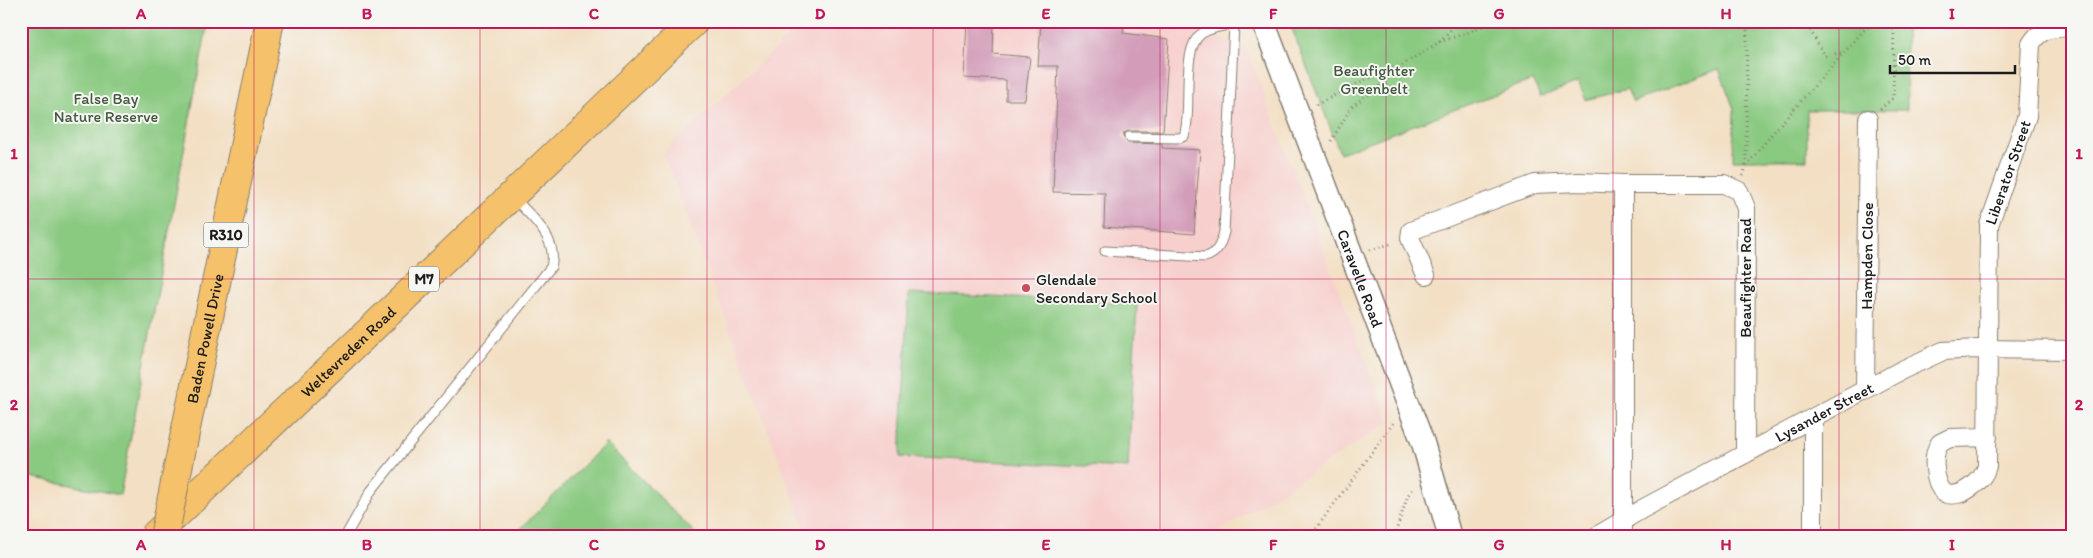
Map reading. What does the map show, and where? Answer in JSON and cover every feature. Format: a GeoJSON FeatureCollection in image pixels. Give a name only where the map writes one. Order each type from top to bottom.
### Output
{"type":"FeatureCollection","features":[{"type":"Feature","properties":{"kind":"main road","name":"Baden Powell Drive"},"geometry":{"type":"LineString","coordinates":[[164,537],[270,21]]}},
{"type":"Feature","properties":{"kind":"main road","name":"Weltevreden Road"},"geometry":{"type":"LineString","coordinates":[[154,537],[695,21]]}},
{"type":"Feature","properties":{"kind":"street","name":"Caravelle Road"},"geometry":{"type":"LineString","coordinates":[[1263,21],[1423,443],[1450,537]]}},
{"type":"Feature","properties":{"kind":"street","name":"Liberator Street"},"geometry":{"type":"LineString","coordinates":[[1988,437],[1989,225],[2027,116],[2031,44],[2034,38],[2044,29],[2072,28]]}},
{"type":"Feature","properties":{"kind":"street","name":"Hampden Close"},"geometry":{"type":"LineString","coordinates":[[1866,391],[1868,120]]}},
{"type":"Feature","properties":{"kind":"street"},"geometry":{"type":"LineString","coordinates":[[1426,275],[1410,238],[1410,233],[1535,184],[1580,182],[1724,184],[1739,191]]}},
{"type":"Feature","properties":{"kind":"street"},"geometry":{"type":"LineString","coordinates":[[1623,184],[1623,528]]}},
{"type":"Feature","properties":{"kind":"street","name":"Beaufighter Road"},"geometry":{"type":"LineString","coordinates":[[1739,191],[1746,208],[1745,454]]}},
{"type":"Feature","properties":{"kind":"street","name":"Lysander Street"},"geometry":{"type":"LineString","coordinates":[[1595,537],[1623,528],[1745,454],[1866,391],[1902,370],[1943,351],[2072,350]]}},
{"type":"Feature","properties":{"kind":"street"},"geometry":{"type":"LineString","coordinates":[[1813,419],[1813,537]]}},
{"type":"Feature","properties":{"kind":"lane"},"geometry":{"type":"LineString","coordinates":[[1104,251],[1205,257],[1215,252],[1220,245],[1224,232],[1238,23],[1222,25],[1207,31],[1198,37],[1193,45],[1190,60],[1184,136],[1180,138],[1129,137]]}},
{"type":"Feature","properties":{"kind":"lane"},"geometry":{"type":"LineString","coordinates":[[345,537],[371,490],[551,267],[553,258],[550,241],[512,196]]}},
{"type":"Feature","properties":{"kind":"path"},"geometry":{"type":"LineString","coordinates":[[1286,25],[1294,21]]}},
{"type":"Feature","properties":{"kind":"path"},"geometry":{"type":"LineString","coordinates":[[1438,43],[1459,21]]}},
{"type":"Feature","properties":{"kind":"path"},"geometry":{"type":"LineString","coordinates":[[1316,105],[1360,82],[1404,64],[1438,43],[1467,34],[1493,21]]}},
{"type":"Feature","properties":{"kind":"path"},"geometry":{"type":"LineString","coordinates":[[1739,191],[1746,166],[1747,21]]}},
{"type":"Feature","properties":{"kind":"path"},"geometry":{"type":"LineString","coordinates":[[1807,21],[1807,25],[1825,56],[1844,52]]}},
{"type":"Feature","properties":{"kind":"path"},"geometry":{"type":"LineString","coordinates":[[1746,166],[1872,21]]}},
{"type":"Feature","properties":{"kind":"path"},"geometry":{"type":"LineString","coordinates":[[1868,120],[1893,98],[1894,21]]}},
{"type":"Feature","properties":{"kind":"path"},"geometry":{"type":"LineString","coordinates":[[1330,140],[1352,106],[1377,89],[1404,64]]}},
{"type":"Feature","properties":{"kind":"path"},"geometry":{"type":"LineString","coordinates":[[1370,250],[1394,244]]}},
{"type":"Feature","properties":{"kind":"path"},"geometry":{"type":"LineString","coordinates":[[1310,537],[1395,420]]}},
{"type":"Feature","properties":{"kind":"path"},"geometry":{"type":"LineString","coordinates":[[1394,537],[1408,495],[1417,486]]}},
{"type":"Feature","properties":{"kind":"shaded area","name":"Glendale Secondary School"},"geometry":{"type":"Polygon","coordinates":[[[805,21],[1210,21],[1219,38],[1247,49],[1389,422],[1211,537],[808,537],[663,153],[805,21]]]}},
{"type":"Feature","properties":{"kind":"green space","name":"False Bay Nature Reserve"},"geometry":{"type":"Polygon","coordinates":[[[21,21],[208,21],[120,495],[21,475],[21,21]]]}},
{"type":"Feature","properties":{"kind":"green space","name":"Beaufighter Greenbelt"},"geometry":{"type":"Polygon","coordinates":[[[1289,21],[1906,21],[1907,110],[1807,110],[1807,160],[1733,160],[1734,109],[1719,69],[1633,102],[1627,89],[1586,100],[1578,83],[1540,97],[1533,80],[1340,153],[1289,21]]]}},
{"type":"Feature","properties":{"kind":"green space"},"geometry":{"type":"Polygon","coordinates":[[[909,293],[1137,304],[1128,468],[900,457],[909,293]]]}},
{"type":"Feature","properties":{"kind":"green space"},"geometry":{"type":"Polygon","coordinates":[[[606,443],[699,537],[512,537],[606,443]]]}},
{"type":"Feature","properties":{"kind":"building"},"geometry":{"type":"Polygon","coordinates":[[[967,21],[994,21],[993,54],[1030,57],[1025,100],[1006,100],[1006,80],[964,78],[967,21]]]}},
{"type":"Feature","properties":{"kind":"building"},"geometry":{"type":"Polygon","coordinates":[[[1041,21],[1124,21],[1123,33],[1169,39],[1163,131],[1129,131],[1124,133],[1123,137],[1128,143],[1162,144],[1162,148],[1200,150],[1194,234],[1104,227],[1105,193],[1053,192],[1058,66],[1038,66],[1041,21]]]}},
{"type":"Feature","properties":{"kind":"place","name":"Glendale Secondary School"},"geometry":{"type":"Point","coordinates":[1026,288]}}]}
